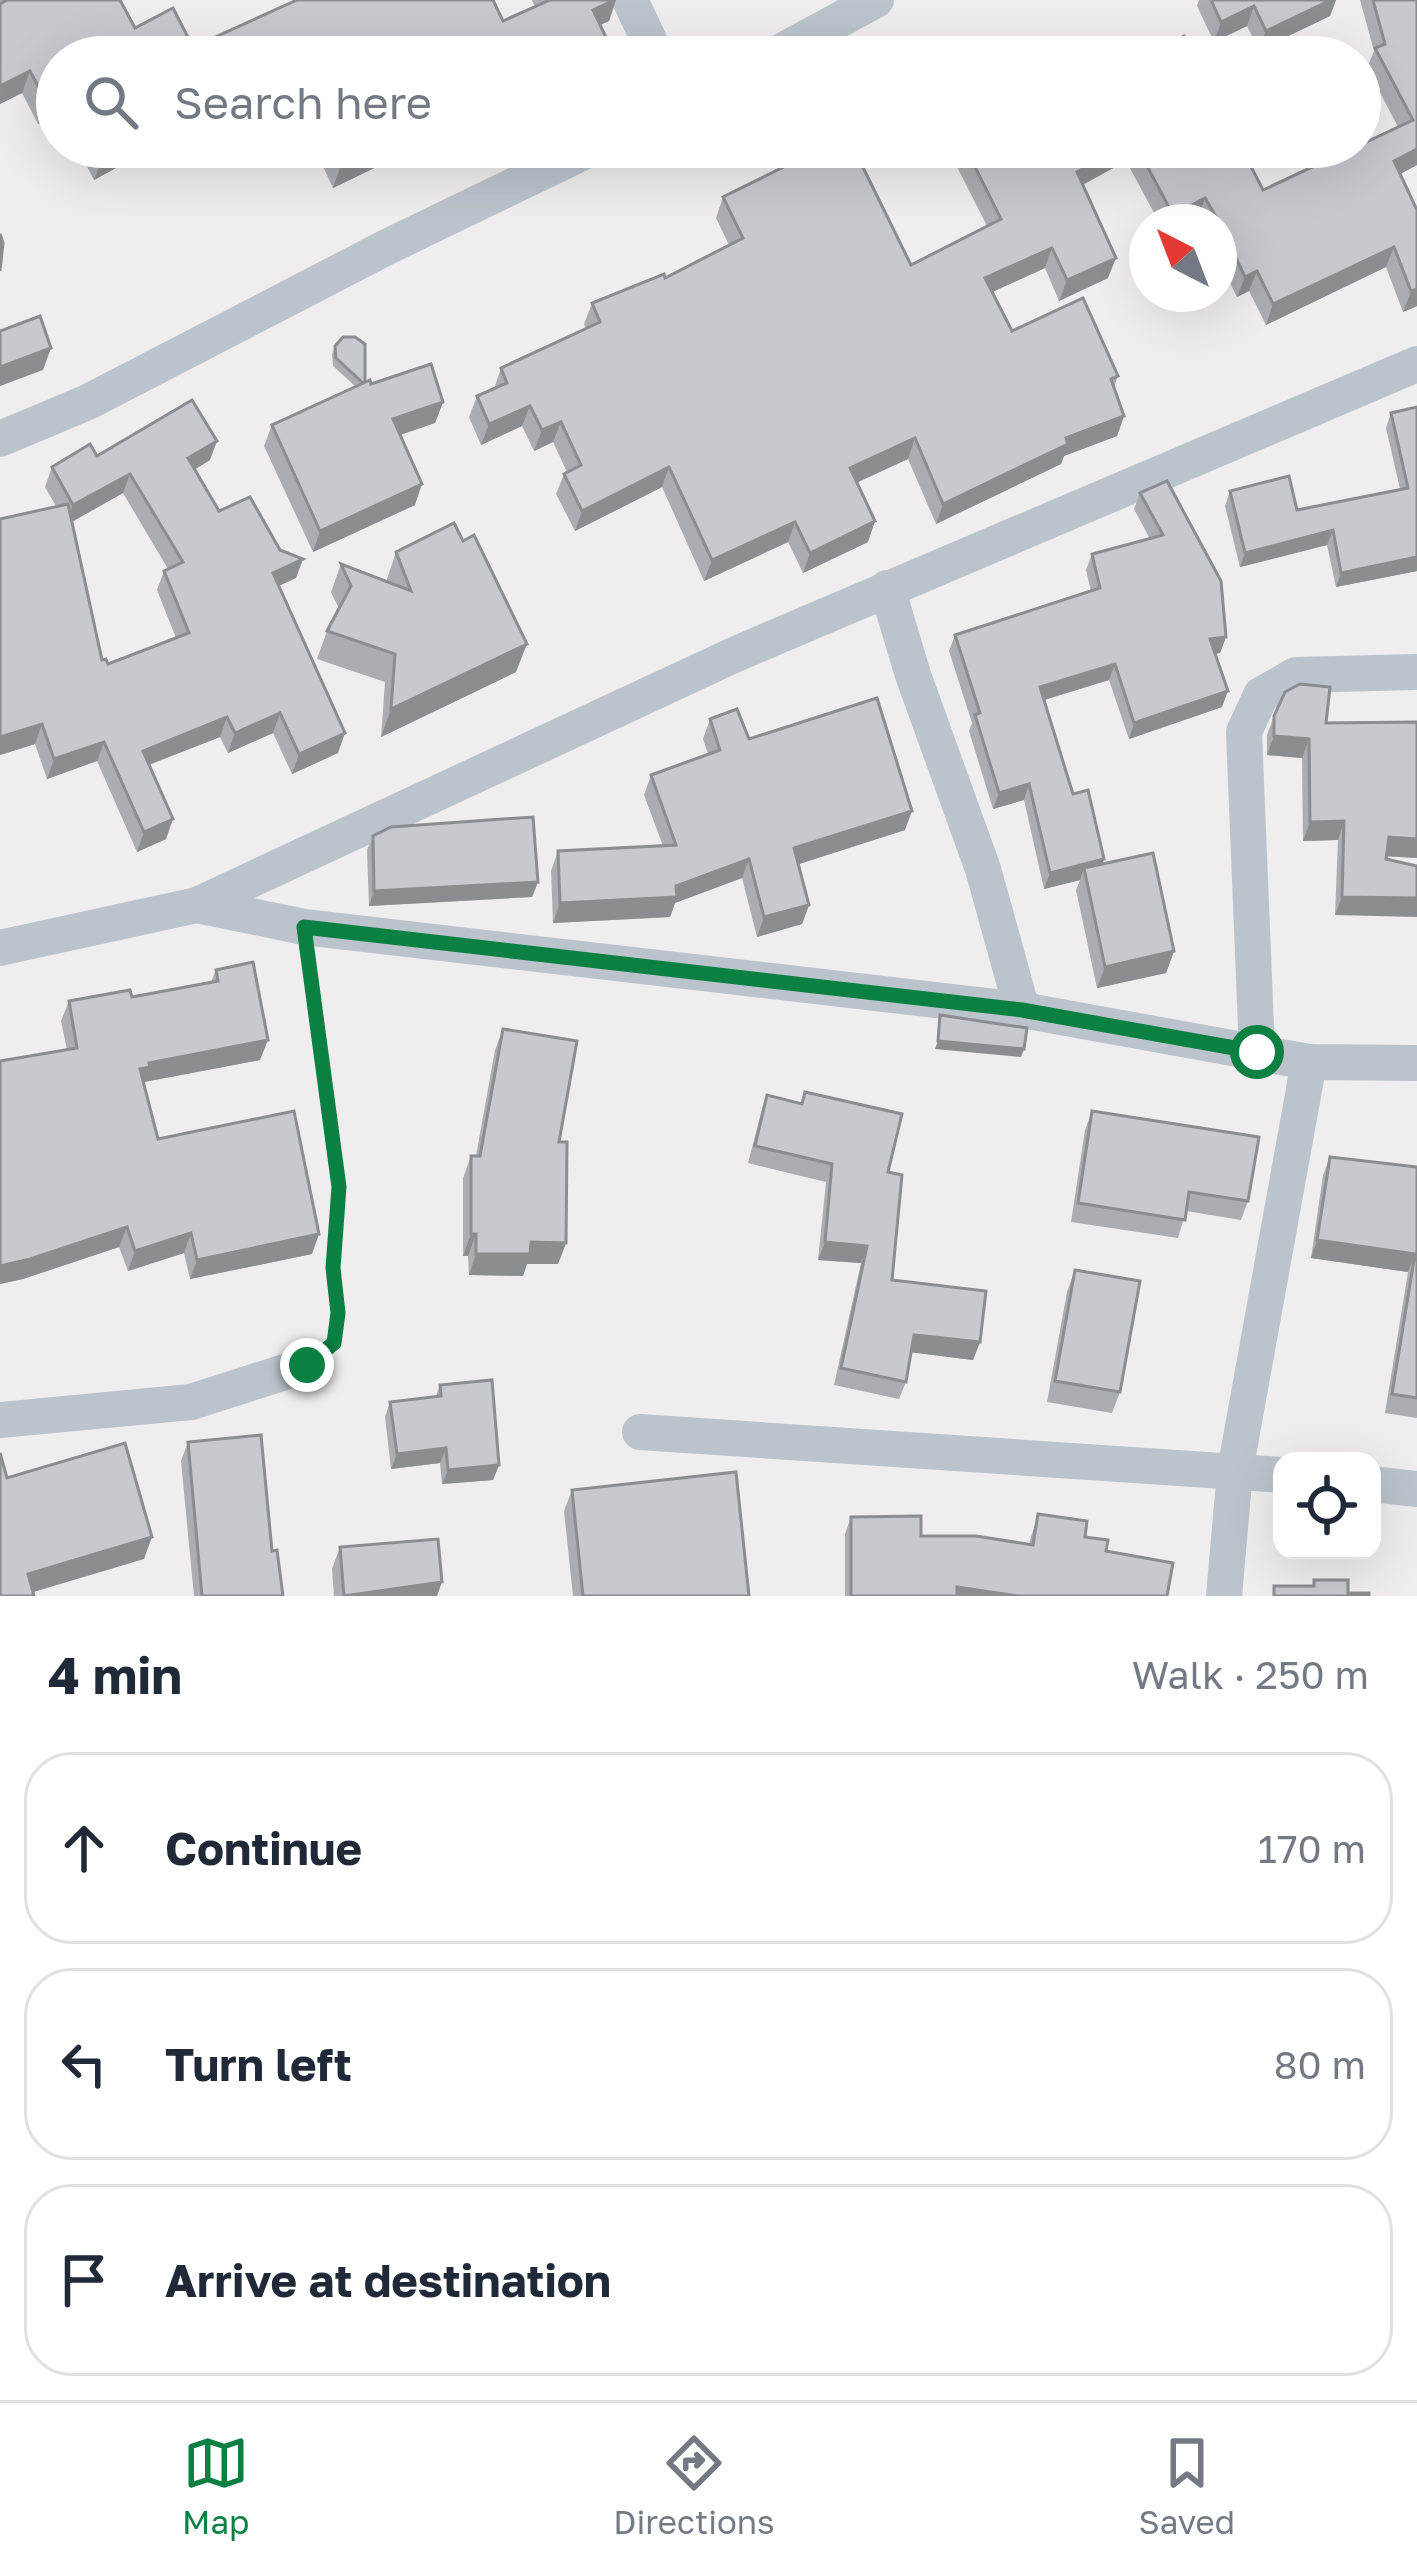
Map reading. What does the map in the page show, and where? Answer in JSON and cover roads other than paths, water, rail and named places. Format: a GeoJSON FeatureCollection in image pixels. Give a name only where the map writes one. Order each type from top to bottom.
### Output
{"type":"FeatureCollection","features":[{"type":"Feature","properties":{"kind":"street"},"geometry":{"type":"LineString","coordinates":[[630,0],[647,36]]}},
{"type":"Feature","properties":{"kind":"street"},"geometry":{"type":"LineString","coordinates":[[810,36],[876,0]]}},
{"type":"Feature","properties":{"kind":"street"},"geometry":{"type":"LineString","coordinates":[[0,440],[88,402],[551,168]]}},
{"type":"Feature","properties":{"kind":"street"},"geometry":{"type":"LineString","coordinates":[[0,948],[197,905],[887,588],[1417,364]]}},
{"type":"Feature","properties":{"kind":"street"},"geometry":{"type":"LineString","coordinates":[[887,588],[913,675],[983,868],[1022,1010]]}},
{"type":"Feature","properties":{"kind":"street"},"geometry":{"type":"LineString","coordinates":[[1257,1052],[1244,732],[1261,694],[1296,675],[1417,672]]}},
{"type":"Feature","properties":{"kind":"street"},"geometry":{"type":"LineString","coordinates":[[197,905],[304,927],[1022,1010],[1310,1062],[1417,1063]]}},
{"type":"Feature","properties":{"kind":"street"},"geometry":{"type":"LineString","coordinates":[[1224,1596],[1234,1471],[1310,1062]]}},
{"type":"Feature","properties":{"kind":"street"},"geometry":{"type":"LineString","coordinates":[[0,1420],[191,1402],[307,1365]]}},
{"type":"Feature","properties":{"kind":"street"},"geometry":{"type":"LineString","coordinates":[[640,1432],[1273,1474]]}},
{"type":"Feature","properties":{"kind":"street"},"geometry":{"type":"LineString","coordinates":[[1381,1485],[1417,1489]]}}]}
